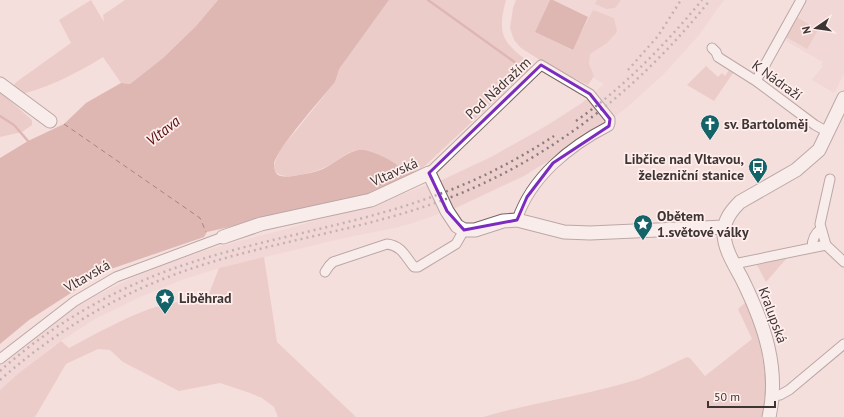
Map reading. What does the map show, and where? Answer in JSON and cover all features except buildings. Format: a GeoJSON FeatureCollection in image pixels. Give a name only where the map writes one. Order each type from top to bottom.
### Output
{"type":"FeatureCollection","features":[{"type":"Feature","properties":{"kind":"street"},"geometry":{"type":"LineString","coordinates":[[756,81],[801,0]]}},
{"type":"Feature","properties":{"kind":"street","name":"K Nádraží"},"geometry":{"type":"LineString","coordinates":[[712,48],[718,57],[756,81],[815,125],[828,132]]}},
{"type":"Feature","properties":{"kind":"street","name":"Pod Nádražím"},"geometry":{"type":"LineString","coordinates":[[429,173],[541,65],[590,94],[610,119],[610,123],[608,126],[554,163],[527,197],[517,220]]}},
{"type":"Feature","properties":{"kind":"street"},"geometry":{"type":"LineString","coordinates":[[0,84],[50,121]]}},
{"type":"Feature","properties":{"kind":"street"},"geometry":{"type":"LineString","coordinates":[[325,272],[333,262],[387,244],[395,245],[403,252],[414,267],[418,267],[456,244],[464,230],[475,230],[503,221],[517,220],[564,232],[590,233],[724,227],[730,212],[740,202],[784,178],[796,170],[819,150],[844,98]]}},
{"type":"Feature","properties":{"kind":"street","name":"Vltavská"},"geometry":{"type":"LineString","coordinates":[[0,359],[75,301],[116,277],[261,224],[371,200],[429,173],[447,211],[457,226],[464,230]]}},
{"type":"Feature","properties":{"kind":"street"},"geometry":{"type":"LineString","coordinates":[[830,179],[820,224],[821,230],[826,245],[844,262]]}},
{"type":"Feature","properties":{"kind":"street","name":"Kralupská"},"geometry":{"type":"LineString","coordinates":[[724,227],[726,247],[755,306],[768,343],[772,369],[773,396],[770,417]]}},
{"type":"Feature","properties":{"kind":"street"},"geometry":{"type":"LineString","coordinates":[[812,248],[812,240],[817,232],[821,230]]}},
{"type":"Feature","properties":{"kind":"street"},"geometry":{"type":"LineString","coordinates":[[734,264],[826,245]]}},
{"type":"Feature","properties":{"kind":"street"},"geometry":{"type":"LineString","coordinates":[[773,396],[780,395],[789,390],[844,344]]}},
{"type":"Feature","properties":{"kind":"highlighted area"},"geometry":{"type":"Polygon","coordinates":[[[541,65],[590,94],[610,119],[609,126],[553,163],[527,197],[517,220],[464,230],[447,211],[429,173],[541,65]]]}},
{"type":"Feature","properties":{"kind":"shaded area"},"geometry":{"type":"Polygon","coordinates":[[[91,0],[104,22],[103,15],[125,0],[218,0],[196,26],[163,58],[130,84],[121,83],[103,57],[63,79],[31,92],[21,94],[11,87],[71,43],[59,20],[91,0]]]}},
{"type":"Feature","properties":{"kind":"shaded area"},"geometry":{"type":"Polygon","coordinates":[[[389,0],[506,0],[502,22],[505,38],[515,51],[533,65],[415,175],[403,171],[371,152],[359,150],[349,153],[326,167],[316,171],[292,176],[278,174],[275,169],[275,162],[282,148],[335,82],[338,69],[389,0]]]}},
{"type":"Feature","properties":{"kind":"shaded area"},"geometry":{"type":"Polygon","coordinates":[[[516,0],[550,0],[535,32],[572,50],[593,10],[614,18],[617,32],[607,43],[590,54],[589,64],[594,76],[588,85],[543,62],[521,48],[514,40],[510,28],[513,8],[516,0]]]}},
{"type":"Feature","properties":{"kind":"shaded area"},"geometry":{"type":"Polygon","coordinates":[[[531,0],[724,0],[699,35],[663,75],[625,109],[592,134],[524,176],[458,207],[413,223],[219,268],[179,281],[140,297],[95,319],[52,347],[0,390],[0,362],[40,330],[85,301],[131,278],[172,261],[213,248],[290,228],[394,197],[442,180],[491,157],[546,126],[582,103],[604,84],[520,36],[531,0]]]}},
{"type":"Feature","properties":{"kind":"shaded area"},"geometry":{"type":"Polygon","coordinates":[[[597,0],[621,0],[615,8],[606,9],[595,4],[597,0]]]}},
{"type":"Feature","properties":{"kind":"shaded area"},"geometry":{"type":"Polygon","coordinates":[[[806,0],[844,0],[844,74],[834,93],[812,80],[823,66],[821,65],[823,62],[784,40],[806,0]]]}},
{"type":"Feature","properties":{"kind":"shaded area"},"geometry":{"type":"Polygon","coordinates":[[[797,17],[818,30],[807,49],[786,37],[797,17]]]}},
{"type":"Feature","properties":{"kind":"shaded area"},"geometry":{"type":"Polygon","coordinates":[[[706,66],[718,77],[722,73],[725,76],[729,70],[733,73],[714,101],[687,85],[706,66]]]}},
{"type":"Feature","properties":{"kind":"shaded area"},"geometry":{"type":"Polygon","coordinates":[[[0,92],[32,120],[32,125],[22,132],[0,137],[0,92]]]}},
{"type":"Feature","properties":{"kind":"shaded area"},"geometry":{"type":"Polygon","coordinates":[[[264,257],[277,342],[356,417],[278,417],[274,407],[262,398],[220,383],[179,391],[123,362],[110,350],[98,349],[66,364],[35,417],[0,417],[0,390],[19,373],[61,341],[69,348],[127,318],[159,306],[187,302],[205,304],[219,268],[264,257]]]}},
{"type":"Feature","properties":{"kind":"shaded area"},"geometry":{"type":"Polygon","coordinates":[[[787,258],[766,282],[757,265],[787,258]]]}},
{"type":"Feature","properties":{"kind":"shaded area"},"geometry":{"type":"Polygon","coordinates":[[[746,302],[759,334],[766,382],[763,417],[483,417],[620,385],[651,374],[687,357],[690,358],[705,376],[752,339],[738,309],[746,302]]]}},
{"type":"Feature","properties":{"kind":"water","name":"Vltava"},"geometry":{"type":"Polygon","coordinates":[[[218,0],[389,0],[339,69],[335,82],[283,147],[277,156],[274,167],[276,173],[280,176],[305,174],[323,169],[353,151],[363,150],[382,156],[400,167],[403,171],[413,170],[415,175],[363,197],[207,232],[204,237],[105,271],[29,320],[0,344],[0,158],[28,141],[64,124],[86,103],[121,83],[130,84],[163,58],[196,26],[218,0]]]}},
{"type":"Feature","properties":{"kind":"water"},"geometry":{"type":"Polygon","coordinates":[[[550,0],[553,0],[588,17],[573,50],[535,32],[550,0]]]}},
{"type":"Feature","properties":{"kind":"waterway"},"geometry":{"type":"LineString","coordinates":[[428,0],[527,71]]}},
{"type":"Feature","properties":{"kind":"waterway"},"geometry":{"type":"LineString","coordinates":[[0,116],[14,125],[29,144]]}},
{"type":"Feature","properties":{"kind":"ferry route"},"geometry":{"type":"LineString","coordinates":[[64,124],[200,218],[206,232]]}},
{"type":"Feature","properties":{"kind":"railway"},"geometry":{"type":"LineString","coordinates":[[628,70],[658,36],[681,0]]}},
{"type":"Feature","properties":{"kind":"railway"},"geometry":{"type":"LineString","coordinates":[[576,121],[611,94],[643,65],[702,0]]}},
{"type":"Feature","properties":{"kind":"railway"},"geometry":{"type":"LineString","coordinates":[[0,380],[40,347],[83,319],[128,294],[176,274],[240,254],[370,222],[435,203],[475,187],[514,168],[551,146],[587,121],[621,94],[682,33],[710,0]]}},
{"type":"Feature","properties":{"kind":"railway"},"geometry":{"type":"LineString","coordinates":[[0,371],[61,324],[105,298],[151,277],[240,248],[370,216],[434,196],[466,184],[526,153],[554,136]]}},
{"type":"Feature","properties":{"kind":"place","name":"sv. Bartoloměj"},"geometry":{"type":"Point","coordinates":[710,141]}},
{"type":"Feature","properties":{"kind":"place","name":"Libčice nad Vltavou, železniční stanice"},"geometry":{"type":"Point","coordinates":[758,184]}},
{"type":"Feature","properties":{"kind":"place","name":"Obětem 1.světové války"},"geometry":{"type":"Point","coordinates":[643,241]}},
{"type":"Feature","properties":{"kind":"place","name":"Liběhrad"},"geometry":{"type":"Point","coordinates":[165,315]}}]}
